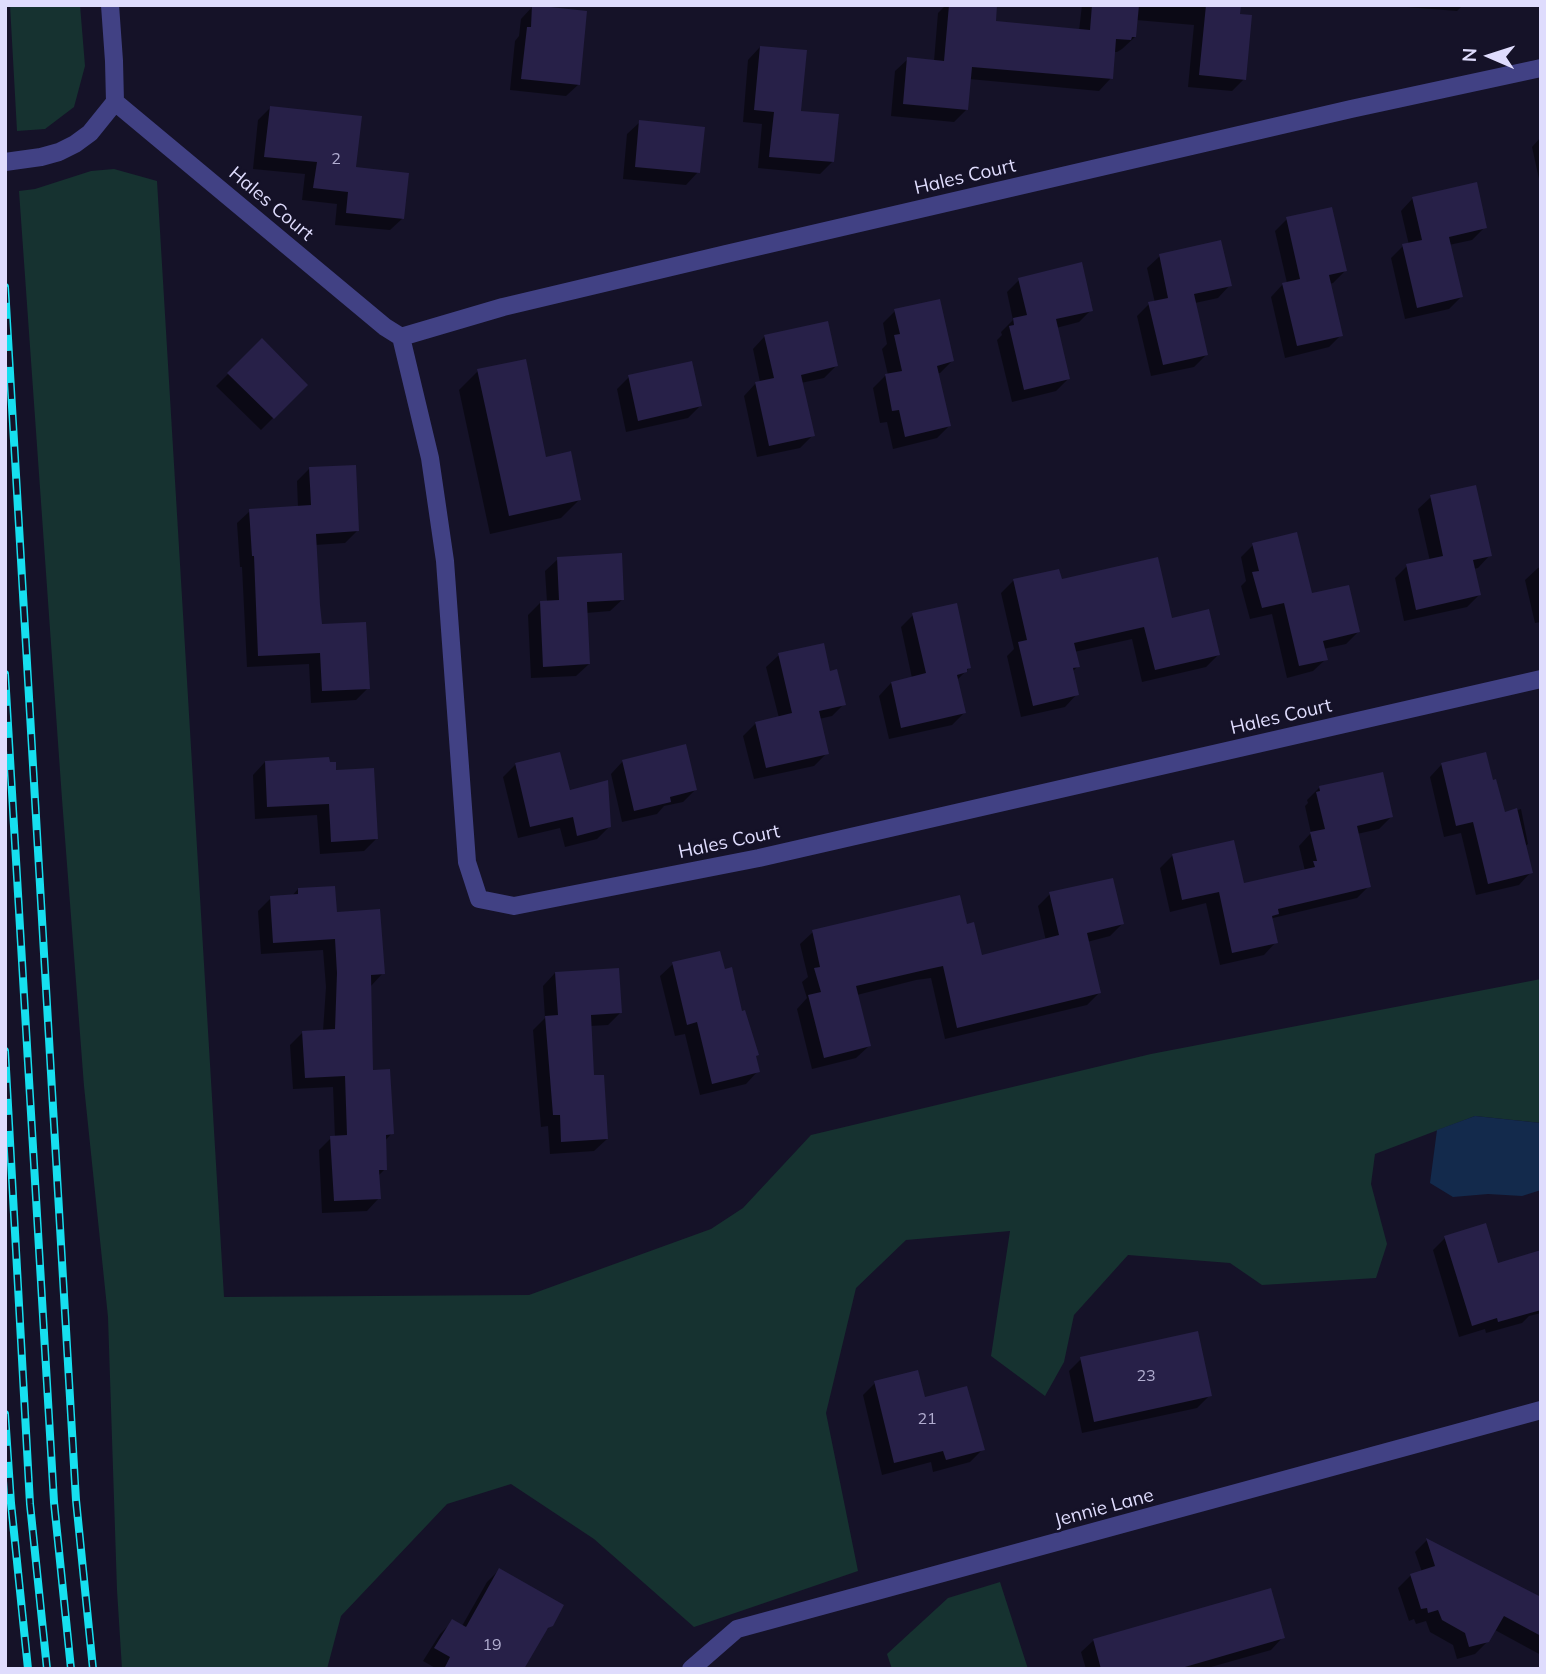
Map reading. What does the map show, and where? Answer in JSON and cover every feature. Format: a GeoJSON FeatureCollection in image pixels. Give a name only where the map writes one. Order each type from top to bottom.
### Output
{"type":"FeatureCollection","features":[{"type":"Feature","properties":{"kind":"street"},"geometry":{"type":"LineString","coordinates":[[5,162],[41,157],[75,144],[90,133],[115,102],[110,5]]}},
{"type":"Feature","properties":{"kind":"street","name":"Hales Court"},"geometry":{"type":"LineString","coordinates":[[401,337],[503,307],[738,251],[1338,112],[1541,68]]}},
{"type":"Feature","properties":{"kind":"street","name":"Hales Court"},"geometry":{"type":"LineString","coordinates":[[115,102],[385,327],[401,337],[430,458],[445,561],[467,862],[479,898],[514,906],[760,858],[1541,679]]}},
{"type":"Feature","properties":{"kind":"street","name":"Jennie Lane"},"geometry":{"type":"LineString","coordinates":[[691,1669],[737,1629],[1541,1410]]}},
{"type":"Feature","properties":{"kind":"green space"},"geometry":{"type":"Polygon","coordinates":[[[10,5],[80,5],[85,66],[74,107],[45,129],[17,131],[10,5]]]}},
{"type":"Feature","properties":{"kind":"green space"},"geometry":{"type":"Polygon","coordinates":[[[114,169],[157,181],[224,1297],[529,1295],[711,1229],[743,1208],[811,1135],[1151,1054],[1541,979],[1541,1123],[1475,1116],[1375,1154],[1371,1184],[1387,1244],[1376,1278],[1262,1285],[1230,1263],[1128,1255],[1074,1315],[1064,1362],[1045,1396],[991,1356],[1010,1231],[906,1240],[856,1288],[826,1413],[858,1571],[694,1627],[594,1539],[511,1484],[447,1504],[341,1616],[327,1669],[122,1669],[108,1317],[84,1086],[19,191],[35,189],[91,171],[114,169]]]}},
{"type":"Feature","properties":{"kind":"green space"},"geometry":{"type":"Polygon","coordinates":[[[1000,1582],[1028,1669],[892,1669],[887,1654],[948,1598],[1000,1582]]]}},
{"type":"Feature","properties":{"kind":"water"},"geometry":{"type":"Polygon","coordinates":[[[1475,1116],[1541,1123],[1541,1190],[1522,1196],[1488,1194],[1453,1197],[1430,1183],[1437,1130],[1475,1116]]]}},
{"type":"Feature","properties":{"kind":"building"},"geometry":{"type":"Polygon","coordinates":[[[532,5],[587,11],[580,85],[521,79],[527,27],[531,27],[532,5]]]}},
{"type":"Feature","properties":{"kind":"building"},"geometry":{"type":"Polygon","coordinates":[[[949,5],[997,5],[996,21],[1090,30],[1092,5],[1139,5],[1136,37],[1131,40],[1116,39],[1113,79],[972,67],[968,110],[903,104],[907,57],[944,61],[949,5]]]}},
{"type":"Feature","properties":{"kind":"building"},"geometry":{"type":"Polygon","coordinates":[[[1206,5],[1241,5],[1240,14],[1252,15],[1246,80],[1199,75],[1206,5]]]}},
{"type":"Feature","properties":{"kind":"building"},"geometry":{"type":"Polygon","coordinates":[[[760,46],[807,50],[801,111],[839,114],[834,162],[769,157],[774,112],[754,110],[760,46]]]}},
{"type":"Feature","properties":{"kind":"building"},"geometry":{"type":"Polygon","coordinates":[[[270,106],[362,116],[356,167],[409,173],[404,219],[346,213],[348,192],[313,188],[317,162],[264,157],[270,106]]]}},
{"type":"Feature","properties":{"kind":"building"},"geometry":{"type":"Polygon","coordinates":[[[639,120],[705,127],[700,173],[635,167],[639,120]]]}},
{"type":"Feature","properties":{"kind":"building"},"geometry":{"type":"Polygon","coordinates":[[[1477,182],[1487,228],[1449,237],[1463,297],[1417,308],[1402,244],[1422,240],[1412,197],[1477,182]]]}},
{"type":"Feature","properties":{"kind":"building"},"geometry":{"type":"Polygon","coordinates":[[[1332,207],[1347,271],[1329,275],[1343,336],[1297,346],[1282,283],[1300,279],[1286,217],[1332,207]]]}},
{"type":"Feature","properties":{"kind":"building"},"geometry":{"type":"Polygon","coordinates":[[[1221,240],[1232,286],[1194,294],[1208,355],[1163,365],[1148,302],[1168,298],[1159,254],[1221,240]]]}},
{"type":"Feature","properties":{"kind":"building"},"geometry":{"type":"Polygon","coordinates":[[[1082,262],[1093,311],[1056,319],[1070,379],[1024,390],[1009,326],[1014,325],[1013,318],[1027,315],[1018,278],[1082,262]]]}},
{"type":"Feature","properties":{"kind":"building"},"geometry":{"type":"Polygon","coordinates":[[[940,299],[954,361],[937,366],[951,426],[905,437],[899,410],[892,411],[885,374],[902,371],[894,335],[900,334],[894,309],[940,299]]]}},
{"type":"Feature","properties":{"kind":"building"},"geometry":{"type":"Polygon","coordinates":[[[828,321],[838,366],[801,375],[815,436],[769,446],[755,382],[774,378],[764,335],[828,321]]]}},
{"type":"Feature","properties":{"kind":"building"},"geometry":{"type":"Polygon","coordinates":[[[262,338],[308,385],[274,419],[227,373],[262,338]]]}},
{"type":"Feature","properties":{"kind":"building"},"geometry":{"type":"Polygon","coordinates":[[[526,359],[546,457],[571,451],[581,500],[509,516],[477,369],[526,359]]]}},
{"type":"Feature","properties":{"kind":"building"},"geometry":{"type":"Polygon","coordinates":[[[692,361],[702,406],[638,421],[628,375],[692,361]]]}},
{"type":"Feature","properties":{"kind":"building"},"geometry":{"type":"Polygon","coordinates":[[[356,465],[359,531],[316,534],[320,605],[322,624],[366,622],[370,689],[322,691],[320,653],[258,656],[254,556],[249,509],[311,505],[309,467],[356,465]]]}},
{"type":"Feature","properties":{"kind":"building"},"geometry":{"type":"Polygon","coordinates":[[[1476,485],[1492,556],[1473,560],[1481,595],[1416,610],[1406,564],[1443,556],[1430,495],[1476,485]]]}},
{"type":"Feature","properties":{"kind":"building"},"geometry":{"type":"Polygon","coordinates":[[[1297,532],[1312,593],[1349,585],[1360,632],[1323,641],[1328,660],[1299,666],[1284,603],[1262,608],[1252,572],[1259,571],[1252,543],[1297,532]]]}},
{"type":"Feature","properties":{"kind":"building"},"geometry":{"type":"Polygon","coordinates":[[[622,553],[624,600],[587,602],[590,664],[543,667],[540,601],[559,600],[557,557],[622,553]]]}},
{"type":"Feature","properties":{"kind":"building"},"geometry":{"type":"Polygon","coordinates":[[[1158,557],[1172,618],[1209,609],[1220,655],[1155,670],[1144,627],[1074,643],[1080,667],[1073,668],[1079,695],[1033,706],[1018,642],[1027,640],[1013,579],[1059,569],[1062,579],[1158,557]]]}},
{"type":"Feature","properties":{"kind":"building"},"geometry":{"type":"Polygon","coordinates":[[[957,603],[971,668],[957,675],[966,713],[901,728],[891,682],[926,673],[912,613],[957,603]]]}},
{"type":"Feature","properties":{"kind":"building"},"geometry":{"type":"Polygon","coordinates":[[[824,643],[830,671],[837,669],[846,705],[819,711],[829,754],[766,768],[755,722],[792,713],[778,653],[824,643]]]}},
{"type":"Feature","properties":{"kind":"building"},"geometry":{"type":"Polygon","coordinates":[[[686,744],[697,790],[670,797],[671,802],[634,811],[622,760],[686,744]]]}},
{"type":"Feature","properties":{"kind":"building"},"geometry":{"type":"Polygon","coordinates":[[[560,752],[570,790],[608,780],[611,827],[577,836],[573,817],[530,827],[515,763],[560,752]]]}},
{"type":"Feature","properties":{"kind":"building"},"geometry":{"type":"Polygon","coordinates":[[[1486,752],[1505,812],[1517,808],[1533,873],[1488,884],[1473,822],[1456,826],[1441,763],[1486,752]]]}},
{"type":"Feature","properties":{"kind":"building"},"geometry":{"type":"Polygon","coordinates":[[[329,757],[330,762],[336,762],[336,770],[374,768],[378,839],[331,842],[329,804],[267,807],[265,761],[329,757]]]}},
{"type":"Feature","properties":{"kind":"building"},"geometry":{"type":"Polygon","coordinates":[[[1383,772],[1393,817],[1357,826],[1371,887],[1278,909],[1279,914],[1272,916],[1278,943],[1232,953],[1219,892],[1182,900],[1172,854],[1234,840],[1244,883],[1315,867],[1313,861],[1317,861],[1310,832],[1325,829],[1316,792],[1320,791],[1319,786],[1383,772]]]}},
{"type":"Feature","properties":{"kind":"building"},"geometry":{"type":"Polygon","coordinates":[[[1113,878],[1124,924],[1087,933],[1101,993],[957,1028],[943,966],[856,986],[871,1046],[824,1058],[808,995],[821,992],[814,968],[820,967],[812,930],[960,895],[967,924],[974,922],[982,955],[1059,935],[1049,892],[1113,878]]]}},
{"type":"Feature","properties":{"kind":"building"},"geometry":{"type":"Polygon","coordinates":[[[335,886],[337,912],[380,909],[385,974],[371,975],[373,1070],[390,1069],[394,1134],[386,1135],[387,1170],[379,1170],[381,1199],[334,1201],[330,1136],[347,1135],[345,1076],[305,1078],[302,1031],[335,1029],[335,939],[273,943],[270,896],[298,894],[298,888],[335,886]]]}},
{"type":"Feature","properties":{"kind":"building"},"geometry":{"type":"Polygon","coordinates":[[[720,951],[725,969],[732,967],[742,1011],[745,1010],[759,1055],[756,1056],[760,1072],[712,1084],[697,1022],[687,1025],[672,962],[720,951]]]}},
{"type":"Feature","properties":{"kind":"building"},"geometry":{"type":"Polygon","coordinates":[[[619,968],[622,1013],[591,1015],[594,1075],[604,1075],[608,1139],[561,1142],[560,1115],[553,1115],[545,1016],[558,1015],[555,972],[619,968]]]}},
{"type":"Feature","properties":{"kind":"building"},"geometry":{"type":"Polygon","coordinates":[[[1486,1223],[1498,1263],[1541,1250],[1541,1310],[1498,1322],[1497,1318],[1472,1326],[1444,1236],[1486,1223]]]}},
{"type":"Feature","properties":{"kind":"building"},"geometry":{"type":"Polygon","coordinates":[[[1198,1331],[1212,1396],[1094,1422],[1080,1357],[1198,1331]]]}},
{"type":"Feature","properties":{"kind":"building"},"geometry":{"type":"Polygon","coordinates":[[[918,1370],[925,1397],[967,1386],[985,1450],[946,1460],[943,1451],[894,1463],[874,1381],[918,1370]]]}},
{"type":"Feature","properties":{"kind":"building"},"geometry":{"type":"Polygon","coordinates":[[[1426,1538],[1541,1597],[1541,1636],[1504,1616],[1489,1642],[1469,1647],[1465,1633],[1442,1620],[1438,1610],[1428,1613],[1427,1608],[1421,1609],[1410,1574],[1435,1566],[1426,1538]]]}},
{"type":"Feature","properties":{"kind":"building"},"geometry":{"type":"Polygon","coordinates":[[[499,1568],[564,1605],[553,1626],[548,1628],[524,1669],[444,1669],[450,1657],[434,1648],[452,1619],[466,1627],[499,1568]]]}},
{"type":"Feature","properties":{"kind":"building"},"geometry":{"type":"Polygon","coordinates":[[[1271,1588],[1285,1638],[1178,1669],[1101,1669],[1093,1639],[1271,1588]]]}},
{"type":"Feature","properties":{"kind":"railway"},"geometry":{"type":"LineString","coordinates":[[5,287],[76,1500],[93,1669]]}},
{"type":"Feature","properties":{"kind":"railway"},"geometry":{"type":"LineString","coordinates":[[5,674],[54,1502],[71,1669]]}},
{"type":"Feature","properties":{"kind":"railway"},"geometry":{"type":"LineString","coordinates":[[5,1051],[30,1504],[47,1669]]}},
{"type":"Feature","properties":{"kind":"railway"},"geometry":{"type":"LineString","coordinates":[[5,1414],[28,1669]]}}]}
